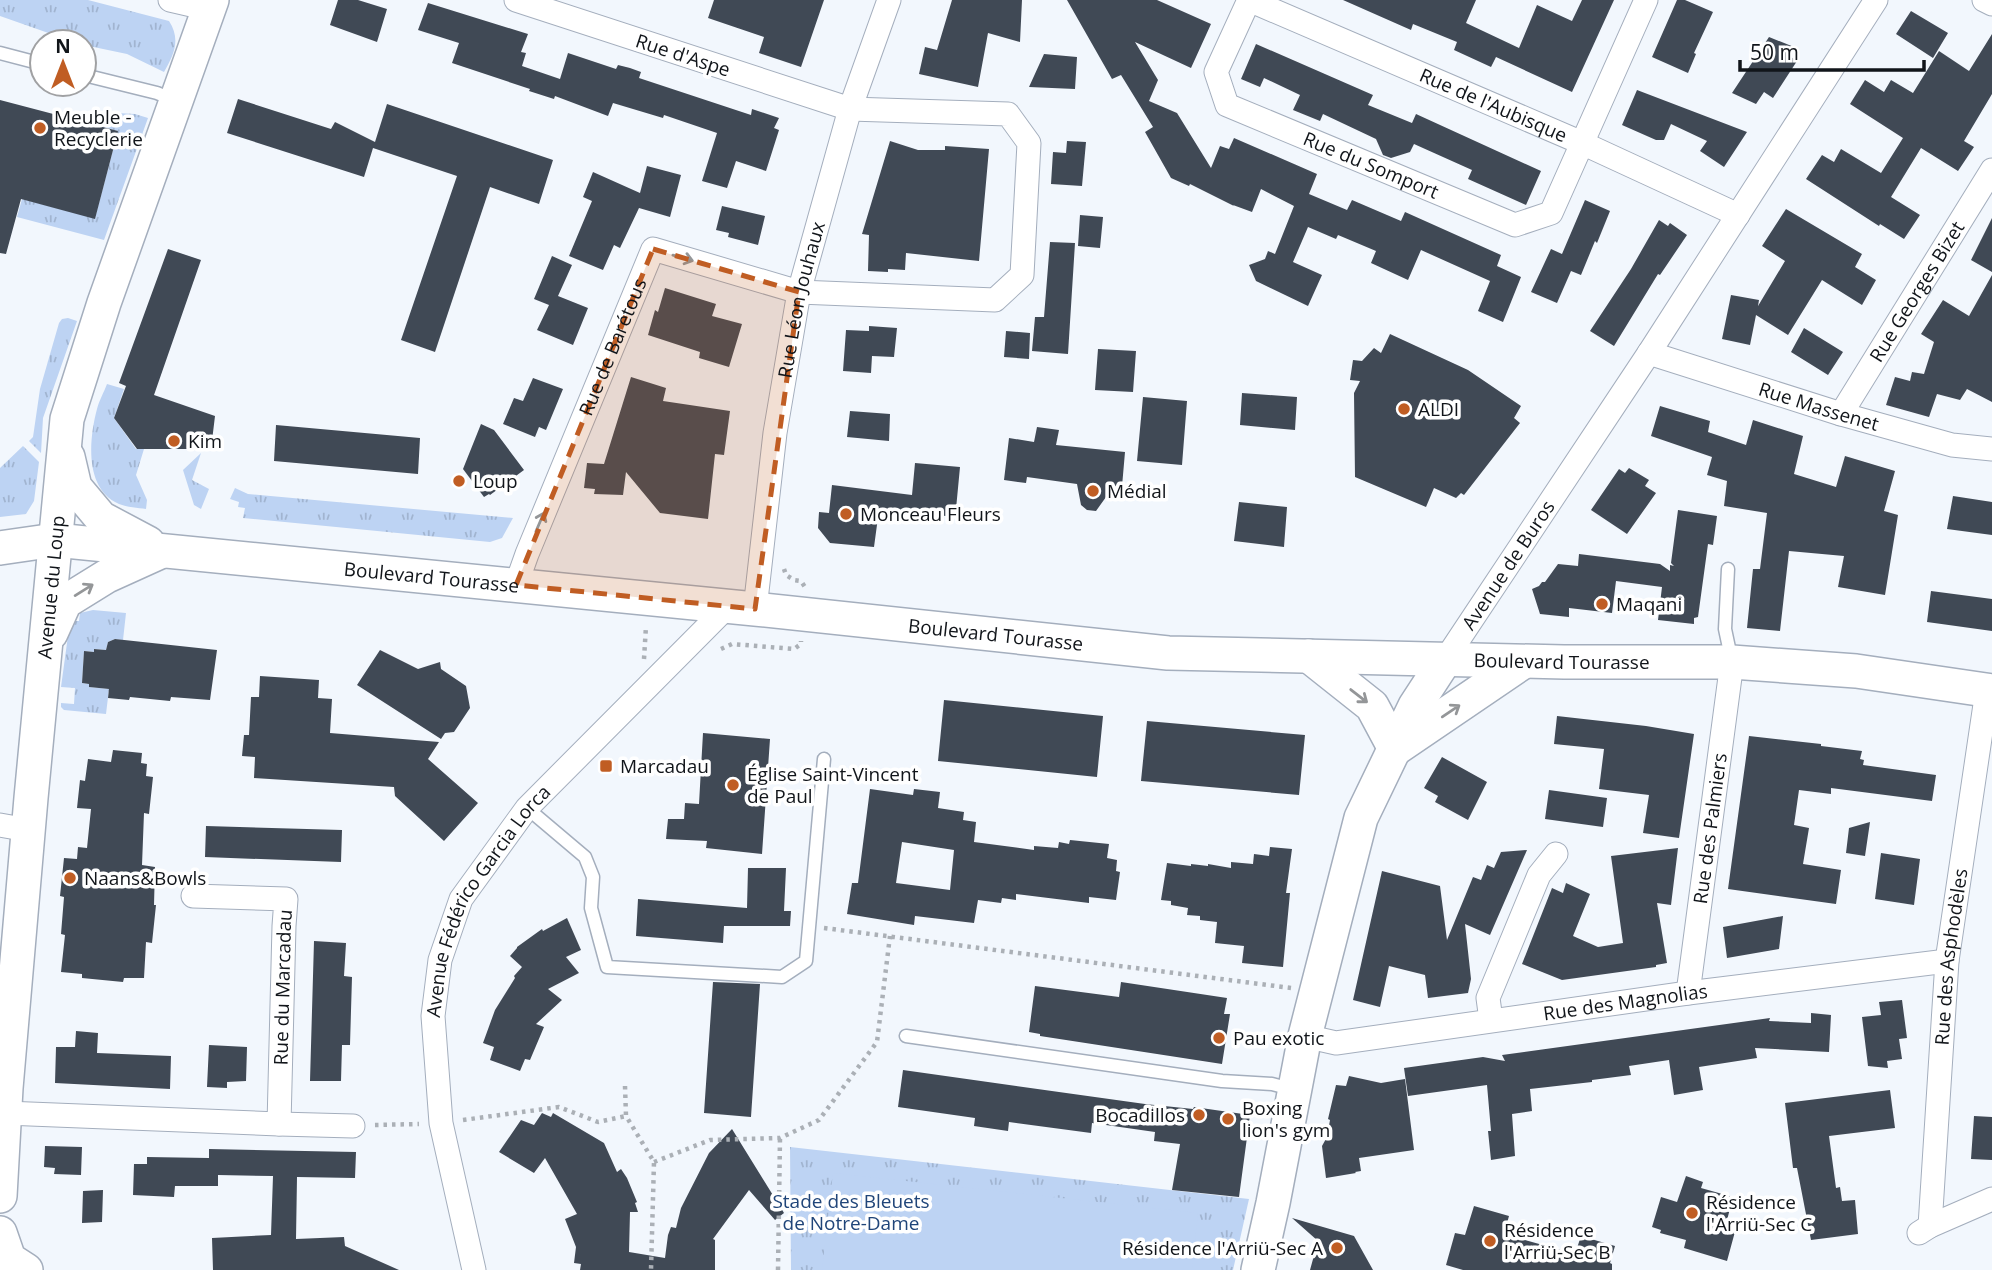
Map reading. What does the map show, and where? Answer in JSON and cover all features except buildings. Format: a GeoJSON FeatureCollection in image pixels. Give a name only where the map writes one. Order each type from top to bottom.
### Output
{"type":"FeatureCollection","features":[{"type":"Feature","properties":{"kind":"main road","name":"Avenue du Loup"},"geometry":{"type":"LineString","coordinates":[[0,1196],[14,828],[46,644],[67,418],[104,303],[211,4]]}},
{"type":"Feature","properties":{"kind":"main road"},"geometry":{"type":"LineString","coordinates":[[65,443],[75,487],[100,518],[162,551]]}},
{"type":"Feature","properties":{"kind":"main road","name":"Boulevard Tourasse"},"geometry":{"type":"LineString","coordinates":[[0,548],[55,540],[741,607],[1168,653],[1523,662],[1732,662],[1856,671],[1989,691]]}},
{"type":"Feature","properties":{"kind":"main road"},"geometry":{"type":"LineString","coordinates":[[46,644],[65,602],[107,576],[162,551]]}},
{"type":"Feature","properties":{"kind":"main road"},"geometry":{"type":"LineString","coordinates":[[1309,656],[1372,706],[1395,749],[1523,662]]}},
{"type":"Feature","properties":{"kind":"main road","name":"Avenue de Buros"},"geometry":{"type":"LineString","coordinates":[[1258,1270],[1305,1036],[1361,818],[1420,697],[1445,660]]}},
{"type":"Feature","properties":{"kind":"street"},"geometry":{"type":"LineString","coordinates":[[170,0],[211,4]]}},
{"type":"Feature","properties":{"kind":"street","name":"Rue d'Aspe"},"geometry":{"type":"LineString","coordinates":[[516,0],[849,109],[1008,114],[1029,143],[1022,275],[995,300],[799,292]]}},
{"type":"Feature","properties":{"kind":"street","name":"Rue Léon Jouhaux"},"geometry":{"type":"LineString","coordinates":[[741,607],[799,292],[849,109],[890,0]]}},
{"type":"Feature","properties":{"kind":"street","name":"Rue du Somport"},"geometry":{"type":"LineString","coordinates":[[1249,0],[1216,72],[1227,105],[1515,225],[1552,213],[1646,0]]}},
{"type":"Feature","properties":{"kind":"street","name":"Rue de l'Aubisque"},"geometry":{"type":"LineString","coordinates":[[1249,0],[1582,143],[1738,215]]}},
{"type":"Feature","properties":{"kind":"street","name":"Avenue de Buros"},"geometry":{"type":"LineString","coordinates":[[1445,660],[1648,353],[1876,0]]}},
{"type":"Feature","properties":{"kind":"street"},"geometry":{"type":"LineString","coordinates":[[1984,0],[1992,4]]}},
{"type":"Feature","properties":{"kind":"street","name":"Rue Georges Bizet"},"geometry":{"type":"LineString","coordinates":[[1841,414],[1986,194],[1992,170]]}},
{"type":"Feature","properties":{"kind":"street","name":"Rue de Barétous"},"geometry":{"type":"LineString","coordinates":[[516,585],[653,249],[799,292]]}},
{"type":"Feature","properties":{"kind":"street","name":"Rue Massenet"},"geometry":{"type":"LineString","coordinates":[[1648,353],[1841,414],[1952,445],[1992,449]]}},
{"type":"Feature","properties":{"kind":"street","name":"Avenue Fédérico Garcia Lorca"},"geometry":{"type":"LineString","coordinates":[[474,1270],[428,1125],[433,1016],[440,960],[461,899],[527,808],[741,607]]}},
{"type":"Feature","properties":{"kind":"street","name":"Rue des Palmiers"},"geometry":{"type":"LineString","coordinates":[[1688,993],[1732,662]]}},
{"type":"Feature","properties":{"kind":"street","name":"Rue des Asphodèles"},"geometry":{"type":"LineString","coordinates":[[1989,691],[1947,961],[1924,1230],[1992,1199]]}},
{"type":"Feature","properties":{"kind":"street"},"geometry":{"type":"LineString","coordinates":[[1491,1020],[1488,998],[1539,875],[1556,855]]}},
{"type":"Feature","properties":{"kind":"street","name":"Rue du Marcadau"},"geometry":{"type":"LineString","coordinates":[[193,896],[286,899],[279,1124]]}},
{"type":"Feature","properties":{"kind":"street","name":"Rue des Magnolias"},"geometry":{"type":"LineString","coordinates":[[1305,1036],[1336,1042],[1688,993],[1947,961]]}},
{"type":"Feature","properties":{"kind":"street"},"geometry":{"type":"LineString","coordinates":[[3,1126],[353,1126]]}},
{"type":"Feature","properties":{"kind":"lane"},"geometry":{"type":"LineString","coordinates":[[0,53],[28,60]]}},
{"type":"Feature","properties":{"kind":"lane"},"geometry":{"type":"LineString","coordinates":[[98,78],[157,93],[176,101]]}},
{"type":"Feature","properties":{"kind":"lane"},"geometry":{"type":"LineString","coordinates":[[1728,569],[1724,629],[1732,662]]}},
{"type":"Feature","properties":{"kind":"lane"},"geometry":{"type":"LineString","coordinates":[[527,808],[585,856],[593,877],[591,908],[607,967],[782,977],[806,961],[824,759]]}},
{"type":"Feature","properties":{"kind":"lane"},"geometry":{"type":"LineString","coordinates":[[905,1036],[1222,1081],[1272,1084],[1295,1090]]}},
{"type":"Feature","properties":{"kind":"path"},"geometry":{"type":"LineString","coordinates":[[641,668],[644,645]]}},
{"type":"Feature","properties":{"kind":"path"},"geometry":{"type":"LineString","coordinates":[[809,926],[1316,992]]}},
{"type":"Feature","properties":{"kind":"path"},"geometry":{"type":"LineString","coordinates":[[654,1162],[710,1140],[780,1138],[819,1120],[877,1042],[890,936]]}},
{"type":"Feature","properties":{"kind":"path"},"geometry":{"type":"LineString","coordinates":[[625,1086],[626,1116],[654,1162],[651,1270]]}},
{"type":"Feature","properties":{"kind":"path"},"geometry":{"type":"LineString","coordinates":[[353,1126],[428,1125],[559,1107],[598,1122],[626,1116]]}},
{"type":"Feature","properties":{"kind":"path"},"geometry":{"type":"LineString","coordinates":[[778,1270],[780,1138]]}},
{"type":"Feature","properties":{"kind":"highlighted area"},"geometry":{"type":"Polygon","coordinates":[[[653,249],[799,292],[755,609],[516,585],[653,249]]]}},
{"type":"Feature","properties":{"kind":"green space"},"geometry":{"type":"Polygon","coordinates":[[[0,0],[88,0],[169,21],[175,34],[173,53],[164,72],[127,54],[98,48],[98,28],[34,28],[0,16],[0,0]]]}},
{"type":"Feature","properties":{"kind":"green space"},"geometry":{"type":"Polygon","coordinates":[[[117,113],[148,118],[104,240],[17,217],[22,199],[95,218],[118,131],[83,122],[98,115],[117,113]]]}},
{"type":"Feature","properties":{"kind":"green space"},"geometry":{"type":"Polygon","coordinates":[[[68,318],[77,321],[43,418],[41,453],[29,441],[33,437],[40,389],[59,323],[68,318]]]}},
{"type":"Feature","properties":{"kind":"green space"},"geometry":{"type":"Polygon","coordinates":[[[107,384],[124,389],[114,418],[136,449],[144,449],[136,475],[147,500],[146,509],[122,505],[108,497],[95,475],[92,434],[98,406],[107,384]]]}},
{"type":"Feature","properties":{"kind":"green space"},"geometry":{"type":"Polygon","coordinates":[[[23,446],[39,462],[34,501],[26,514],[0,517],[0,468],[23,446]]]}},
{"type":"Feature","properties":{"kind":"green space"},"geometry":{"type":"Polygon","coordinates":[[[201,453],[192,480],[209,489],[201,509],[194,505],[183,470],[201,453]]]}},
{"type":"Feature","properties":{"kind":"green space"},"geometry":{"type":"Polygon","coordinates":[[[235,488],[248,494],[513,518],[502,538],[490,542],[243,518],[245,508],[238,507],[239,502],[230,499],[235,488]]]}},
{"type":"Feature","properties":{"kind":"green space"},"geometry":{"type":"Polygon","coordinates":[[[93,610],[126,613],[123,640],[108,642],[106,650],[84,651],[82,683],[89,684],[89,687],[109,689],[106,714],[64,710],[61,707],[61,703],[74,704],[75,688],[61,687],[70,621],[79,621],[80,613],[93,610]]]}},
{"type":"Feature","properties":{"kind":"green space","name":"Stade des Bleuets de Notre-Dame"},"geometry":{"type":"Polygon","coordinates":[[[790,1147],[1249,1199],[1233,1270],[791,1270],[790,1147]]]}},
{"type":"Feature","properties":{"kind":"green space","name":"Stade des Bleuets de Notre-Dame"},"geometry":{"type":"Polygon","coordinates":[[[833,1173],[1198,1213],[1192,1270],[822,1270],[833,1173]]]}},
{"type":"Feature","properties":{"kind":"place","name":"Meuble - Recyclerie"},"geometry":{"type":"Point","coordinates":[40,128]}},
{"type":"Feature","properties":{"kind":"place","name":"ALDI"},"geometry":{"type":"Point","coordinates":[1404,409]}},
{"type":"Feature","properties":{"kind":"place","name":"Kim"},"geometry":{"type":"Point","coordinates":[174,441]}},
{"type":"Feature","properties":{"kind":"place","name":"Loup"},"geometry":{"type":"Point","coordinates":[459,481]}},
{"type":"Feature","properties":{"kind":"place","name":"Médial"},"geometry":{"type":"Point","coordinates":[1093,491]}},
{"type":"Feature","properties":{"kind":"place","name":"Monceau Fleurs"},"geometry":{"type":"Point","coordinates":[846,514]}},
{"type":"Feature","properties":{"kind":"place","name":"Maqani"},"geometry":{"type":"Point","coordinates":[1602,604]}},
{"type":"Feature","properties":{"kind":"place","name":"Marcadau"},"geometry":{"type":"Point","coordinates":[606,766]}},
{"type":"Feature","properties":{"kind":"place","name":"Église Saint-Vincent de Paul"},"geometry":{"type":"Point","coordinates":[733,785]}},
{"type":"Feature","properties":{"kind":"place","name":"Naans&Bowls"},"geometry":{"type":"Point","coordinates":[70,878]}},
{"type":"Feature","properties":{"kind":"place","name":"Pau exotic"},"geometry":{"type":"Point","coordinates":[1219,1038]}},
{"type":"Feature","properties":{"kind":"place","name":"Bocadillos"},"geometry":{"type":"Point","coordinates":[1199,1115]}},
{"type":"Feature","properties":{"kind":"place","name":"Boxing lion's gym"},"geometry":{"type":"Point","coordinates":[1228,1119]}},
{"type":"Feature","properties":{"kind":"place","name":"Résidence l'Arriü-Sec C"},"geometry":{"type":"Point","coordinates":[1692,1213]}},
{"type":"Feature","properties":{"kind":"place","name":"Résidence l'Arriü-Sec B"},"geometry":{"type":"Point","coordinates":[1490,1241]}},
{"type":"Feature","properties":{"kind":"place","name":"Résidence l'Arriü-Sec A"},"geometry":{"type":"Point","coordinates":[1337,1248]}}]}
